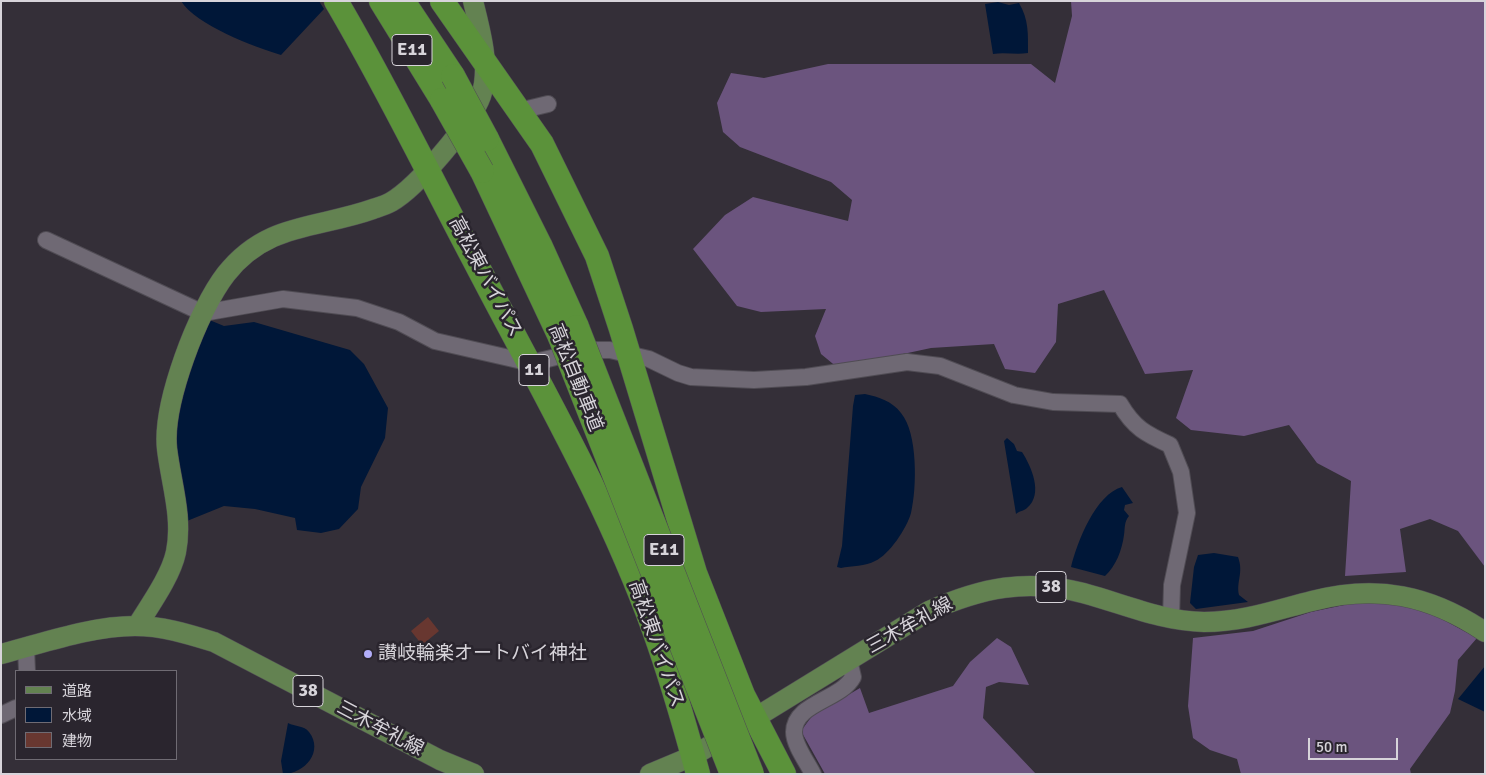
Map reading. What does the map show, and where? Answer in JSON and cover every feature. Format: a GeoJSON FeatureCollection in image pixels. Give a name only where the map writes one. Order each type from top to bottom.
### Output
{"type":"FeatureCollection","features":[{"type":"Feature","properties":{"kind":"highway","name":"高松東バイパス"},"geometry":{"type":"LineString","coordinates":[[336,1],[531,363],[626,561],[654,630],[696,765]]}},
{"type":"Feature","properties":{"kind":"highway","name":"高松自動車道"},"geometry":{"type":"LineString","coordinates":[[381,1],[442,100],[568,332],[752,774]]}},
{"type":"Feature","properties":{"kind":"highway","name":"高松自動車道"},"geometry":{"type":"LineString","coordinates":[[403,1],[454,76],[540,245],[568,332],[732,774]]}},
{"type":"Feature","properties":{"kind":"highway"},"geometry":{"type":"LineString","coordinates":[[442,1],[542,144],[597,256],[695,573],[722,645],[755,719],[784,774]]}},
{"type":"Feature","properties":{"kind":"main road"},"geometry":{"type":"LineString","coordinates":[[137,626],[159,589],[176,554],[179,529],[166,427],[172,394],[203,313],[226,274],[244,254],[266,239],[391,202],[411,186],[427,168],[468,120],[481,95],[484,61],[473,1]]}},
{"type":"Feature","properties":{"kind":"main road","name":"三木牟礼線"},"geometry":{"type":"LineString","coordinates":[[650,774],[696,765],[755,719],[928,611],[957,599],[998,587],[1052,587],[1082,593],[1171,619],[1231,621],[1257,617],[1333,596],[1364,594],[1419,599],[1443,607],[1485,632]]}},
{"type":"Feature","properties":{"kind":"main road","name":"三木牟礼線"},"geometry":{"type":"LineString","coordinates":[[1,654],[112,627],[137,626],[174,630],[214,642],[440,760],[474,774]]}},
{"type":"Feature","properties":{"kind":"street"},"geometry":{"type":"LineString","coordinates":[[519,111],[548,104]]}},
{"type":"Feature","properties":{"kind":"street"},"geometry":{"type":"LineString","coordinates":[[46,240],[203,313],[283,299],[357,308],[399,322],[435,341],[531,363],[585,350],[610,350],[649,359],[678,374],[691,377],[754,380],[806,377],[907,362],[940,366],[1014,396],[1053,402],[1120,404],[1129,420],[1144,433],[1170,445],[1181,472],[1187,513],[1172,585],[1171,619]]}},
{"type":"Feature","properties":{"kind":"street"},"geometry":{"type":"LineString","coordinates":[[26,648],[27,670]]}},
{"type":"Feature","properties":{"kind":"street"},"geometry":{"type":"LineString","coordinates":[[813,774],[794,733],[796,723],[802,713],[848,686],[853,677],[848,660]]}},
{"type":"Feature","properties":{"kind":"street"},"geometry":{"type":"LineString","coordinates":[[1,715],[15,708]]}},
{"type":"Feature","properties":{"kind":"shaded area"},"geometry":{"type":"Polygon","coordinates":[[[1071,1],[1485,1],[1485,567],[1458,531],[1430,519],[1400,529],[1406,572],[1345,576],[1351,481],[1317,463],[1289,425],[1244,436],[1191,430],[1176,418],[1193,370],[1145,374],[1104,290],[1058,304],[1056,342],[1035,373],[1005,369],[994,344],[931,348],[838,368],[821,354],[815,336],[826,309],[761,312],[737,306],[693,249],[725,215],[753,197],[848,221],[852,200],[831,182],[740,147],[723,132],[717,103],[731,73],[764,78],[828,64],[1031,64],[1055,83],[1072,16],[1071,1]]]}},
{"type":"Feature","properties":{"kind":"shaded area"},"geometry":{"type":"Polygon","coordinates":[[[1363,601],[1418,606],[1477,638],[1458,660],[1455,691],[1450,713],[1410,769],[1411,774],[1241,774],[1237,759],[1210,750],[1193,738],[1188,706],[1193,638],[1253,631],[1311,612],[1363,601]]]}},
{"type":"Feature","properties":{"kind":"shaded area"},"geometry":{"type":"Polygon","coordinates":[[[997,638],[1011,647],[1029,685],[999,682],[986,687],[983,718],[1036,774],[825,774],[801,731],[812,716],[860,688],[869,713],[953,686],[970,662],[997,638]]]}},
{"type":"Feature","properties":{"kind":"water"},"geometry":{"type":"Polygon","coordinates":[[[181,1],[319,1],[324,9],[281,55],[241,41],[212,27],[188,10],[181,1]]]}},
{"type":"Feature","properties":{"kind":"water"},"geometry":{"type":"Polygon","coordinates":[[[998,2],[1009,5],[1019,3],[1026,21],[1028,53],[993,54],[985,4],[998,2]]]}},
{"type":"Feature","properties":{"kind":"water"},"geometry":{"type":"Polygon","coordinates":[[[207,319],[224,326],[254,322],[350,350],[364,364],[388,408],[385,438],[361,487],[358,509],[339,529],[321,533],[297,530],[295,518],[255,509],[224,506],[187,521],[171,432],[186,366],[207,319]]]}},
{"type":"Feature","properties":{"kind":"water"},"geometry":{"type":"Polygon","coordinates":[[[865,394],[880,398],[889,403],[901,413],[907,422],[911,434],[915,461],[913,502],[906,526],[886,553],[871,563],[841,568],[837,567],[842,546],[853,406],[855,395],[865,394]]]}},
{"type":"Feature","properties":{"kind":"water"},"geometry":{"type":"Polygon","coordinates":[[[1007,438],[1014,444],[1017,451],[1022,452],[1032,472],[1035,488],[1032,502],[1026,509],[1016,514],[1004,441],[1007,438]]]}},
{"type":"Feature","properties":{"kind":"water"},"geometry":{"type":"Polygon","coordinates":[[[1122,487],[1133,503],[1125,505],[1124,510],[1129,516],[1125,523],[1123,541],[1115,563],[1105,576],[1071,567],[1083,533],[1096,509],[1113,491],[1122,487]]]}},
{"type":"Feature","properties":{"kind":"water"},"geometry":{"type":"Polygon","coordinates":[[[1214,553],[1238,557],[1240,563],[1239,595],[1248,602],[1196,609],[1190,603],[1194,567],[1198,555],[1214,553]]]}},
{"type":"Feature","properties":{"kind":"water"},"geometry":{"type":"Polygon","coordinates":[[[1485,666],[1485,712],[1458,699],[1485,666]]]}},
{"type":"Feature","properties":{"kind":"water"},"geometry":{"type":"Polygon","coordinates":[[[288,723],[307,730],[313,739],[314,747],[313,754],[305,766],[291,773],[283,774],[281,761],[288,723]]]}},
{"type":"Feature","properties":{"kind":"building"},"geometry":{"type":"Polygon","coordinates":[[[428,617],[439,631],[422,645],[411,631],[428,617]]]}},
{"type":"Feature","properties":{"kind":"place","name":"讃岐輪楽オートバイ神社"},"geometry":{"type":"Point","coordinates":[368,654]}}]}
